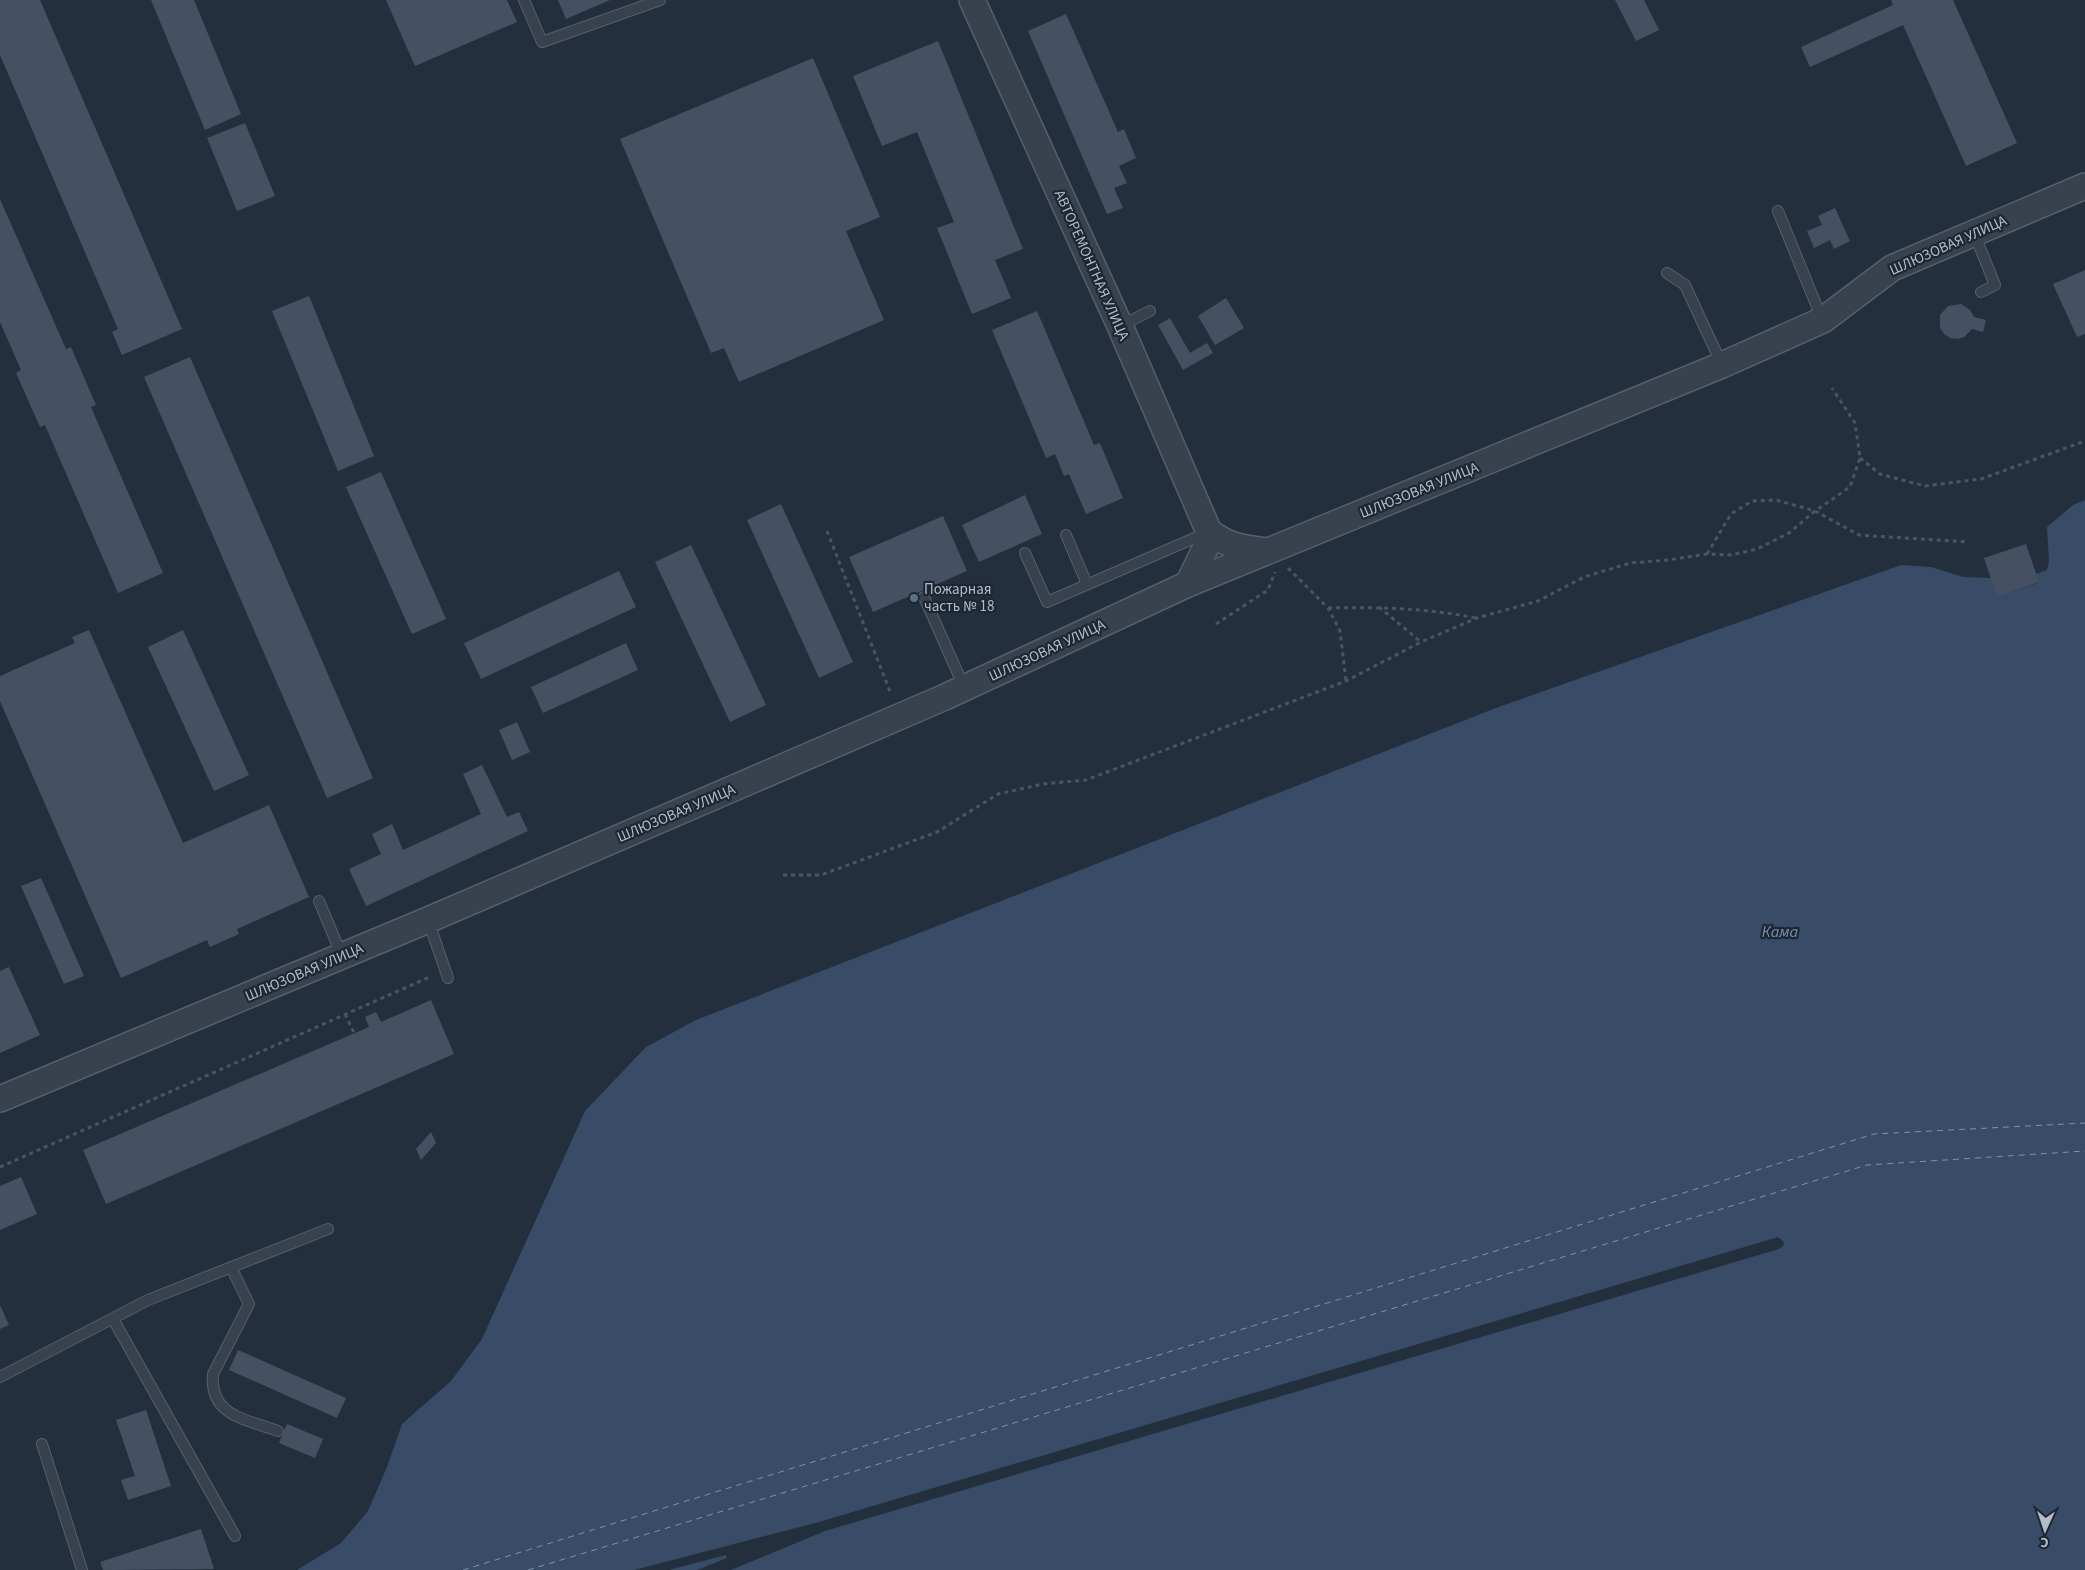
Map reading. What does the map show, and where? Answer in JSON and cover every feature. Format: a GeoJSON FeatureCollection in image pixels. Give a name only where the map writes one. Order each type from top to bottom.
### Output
{"type":"FeatureCollection","features":[{"type":"Feature","properties":{"kind":"street","name":"АВТОРЕМОНТНАЯ УЛИЦА"},"geometry":{"type":"LineString","coordinates":[[972,0],[1120,326],[1209,532]]}},
{"type":"Feature","properties":{"kind":"street","name":"ШЛЮЗОВАЯ УЛИЦА"},"geometry":{"type":"LineString","coordinates":[[0,1098],[428,920],[964,688],[1188,584],[1274,555],[1722,365],[1823,320],[1892,268],[2082,190]]}},
{"type":"Feature","properties":{"kind":"street"},"geometry":{"type":"LineString","coordinates":[[1188,584],[1205,549],[1209,532],[1223,542],[1238,548],[1274,555]]}},
{"type":"Feature","properties":{"kind":"lane"},"geometry":{"type":"LineString","coordinates":[[524,0],[542,42],[660,0]]}},
{"type":"Feature","properties":{"kind":"lane"},"geometry":{"type":"LineString","coordinates":[[1778,211],[1823,320]]}},
{"type":"Feature","properties":{"kind":"lane"},"geometry":{"type":"LineString","coordinates":[[1974,233],[1994,285],[1981,292]]}},
{"type":"Feature","properties":{"kind":"lane"},"geometry":{"type":"LineString","coordinates":[[1667,272],[1685,285],[1722,365]]}},
{"type":"Feature","properties":{"kind":"lane"},"geometry":{"type":"LineString","coordinates":[[1120,326],[1150,311]]}},
{"type":"Feature","properties":{"kind":"lane"},"geometry":{"type":"LineString","coordinates":[[1025,553],[1047,602],[1209,532]]}},
{"type":"Feature","properties":{"kind":"lane"},"geometry":{"type":"LineString","coordinates":[[1066,535],[1087,584]]}},
{"type":"Feature","properties":{"kind":"lane"},"geometry":{"type":"LineString","coordinates":[[924,597],[964,688]]}},
{"type":"Feature","properties":{"kind":"lane"},"geometry":{"type":"LineString","coordinates":[[320,902],[342,956]]}},
{"type":"Feature","properties":{"kind":"lane"},"geometry":{"type":"LineString","coordinates":[[428,920],[446,975]]}},
{"type":"Feature","properties":{"kind":"lane"},"geometry":{"type":"LineString","coordinates":[[0,1377],[148,1300],[328,1229]]}},
{"type":"Feature","properties":{"kind":"lane"},"geometry":{"type":"LineString","coordinates":[[231,1267],[248,1304],[214,1374],[212,1386],[215,1399],[224,1410],[278,1431]]}},
{"type":"Feature","properties":{"kind":"lane"},"geometry":{"type":"LineString","coordinates":[[113,1319],[235,1536]]}},
{"type":"Feature","properties":{"kind":"lane"},"geometry":{"type":"LineString","coordinates":[[42,1444],[82,1570]]}},
{"type":"Feature","properties":{"kind":"path"},"geometry":{"type":"LineString","coordinates":[[783,875],[820,875],[937,832],[998,794],[1043,784],[1086,780],[1346,680],[1421,642],[1477,618],[1538,601],[1584,577],[1630,563],[1707,554],[1731,555],[1757,548],[1790,533],[1815,511],[1850,487],[1860,458],[1855,423],[1832,388]]}},
{"type":"Feature","properties":{"kind":"path"},"geometry":{"type":"LineString","coordinates":[[1860,458],[1880,474],[1925,486],[1981,479],[2085,441]]}},
{"type":"Feature","properties":{"kind":"path"},"geometry":{"type":"LineString","coordinates":[[1707,554],[1731,514],[1752,501],[1776,500],[1815,511],[1859,535],[1967,542]]}},
{"type":"Feature","properties":{"kind":"path"},"geometry":{"type":"LineString","coordinates":[[827,531],[892,694]]}},
{"type":"Feature","properties":{"kind":"path"},"geometry":{"type":"LineString","coordinates":[[1274,555],[1328,608],[1340,631],[1346,680]]}},
{"type":"Feature","properties":{"kind":"path"},"geometry":{"type":"LineString","coordinates":[[1216,624],[1268,590],[1274,555]]}},
{"type":"Feature","properties":{"kind":"path"},"geometry":{"type":"LineString","coordinates":[[1328,608],[1379,607],[1435,610],[1477,618]]}},
{"type":"Feature","properties":{"kind":"path"},"geometry":{"type":"LineString","coordinates":[[1379,607],[1421,642]]}},
{"type":"Feature","properties":{"kind":"path"},"geometry":{"type":"LineString","coordinates":[[0,1167],[345,1014],[446,975]]}},
{"type":"Feature","properties":{"kind":"path"},"geometry":{"type":"LineString","coordinates":[[345,1014],[354,1034]]}},
{"type":"Feature","properties":{"kind":"water","name":"Кама"},"geometry":{"type":"Polygon","coordinates":[[[2085,500],[2085,1570],[731,1570],[825,1531],[1779,1249],[1783,1246],[1784,1242],[1778,1237],[819,1522],[634,1570],[297,1570],[341,1543],[368,1511],[387,1467],[402,1424],[451,1381],[482,1339],[585,1111],[646,1047],[696,1020],[1496,708],[1901,565],[1931,567],[1963,577],[1991,578],[1998,596],[2038,583],[2036,574],[2047,570],[2049,561],[2047,527],[2073,505],[2085,500]]]}},
{"type":"Feature","properties":{"kind":"water"},"geometry":{"type":"Polygon","coordinates":[[[726,1555],[727,1558],[697,1570],[669,1570],[726,1555]]]}},
{"type":"Feature","properties":{"kind":"building"},"geometry":{"type":"Polygon","coordinates":[[[0,0],[40,0],[182,329],[122,355],[112,332],[118,329],[0,55],[0,0]]]}},
{"type":"Feature","properties":{"kind":"building"},"geometry":{"type":"Polygon","coordinates":[[[151,0],[194,0],[241,114],[205,130],[151,0]]]}},
{"type":"Feature","properties":{"kind":"building"},"geometry":{"type":"Polygon","coordinates":[[[386,0],[507,0],[517,22],[415,66],[386,0]]]}},
{"type":"Feature","properties":{"kind":"building"},"geometry":{"type":"Polygon","coordinates":[[[558,0],[610,0],[566,19],[558,0]]]}},
{"type":"Feature","properties":{"kind":"building"},"geometry":{"type":"Polygon","coordinates":[[[1615,0],[1644,0],[1659,30],[1636,41],[1615,0]]]}},
{"type":"Feature","properties":{"kind":"building"},"geometry":{"type":"Polygon","coordinates":[[[1891,0],[1953,0],[2017,143],[1966,166],[1903,25],[1810,67],[1801,47],[1893,5],[1891,0]]]}},
{"type":"Feature","properties":{"kind":"building"},"geometry":{"type":"Polygon","coordinates":[[[1066,14],[1118,132],[1124,129],[1136,158],[1119,166],[1127,183],[1114,188],[1123,208],[1107,214],[1028,31],[1066,14]]]}},
{"type":"Feature","properties":{"kind":"building"},"geometry":{"type":"Polygon","coordinates":[[[938,41],[1023,249],[995,260],[1011,298],[972,314],[937,228],[954,222],[917,132],[882,146],[853,76],[938,41]]]}},
{"type":"Feature","properties":{"kind":"building"},"geometry":{"type":"Polygon","coordinates":[[[813,58],[880,217],[846,231],[884,320],[739,382],[724,348],[711,353],[620,139],[813,58]]]}},
{"type":"Feature","properties":{"kind":"building"},"geometry":{"type":"Polygon","coordinates":[[[245,123],[275,196],[237,211],[207,138],[245,123]]]}},
{"type":"Feature","properties":{"kind":"building"},"geometry":{"type":"Polygon","coordinates":[[[0,199],[66,349],[71,347],[96,405],[91,407],[163,573],[118,593],[45,425],[40,427],[16,373],[21,370],[0,322],[0,199]]]}},
{"type":"Feature","properties":{"kind":"building"},"geometry":{"type":"Polygon","coordinates":[[[1835,208],[1850,241],[1834,249],[1830,240],[1814,248],[1807,231],[1822,225],[1818,216],[1835,208]]]}},
{"type":"Feature","properties":{"kind":"building"},"geometry":{"type":"Polygon","coordinates":[[[2085,270],[2085,334],[2077,337],[2053,284],[2085,270]]]}},
{"type":"Feature","properties":{"kind":"building"},"geometry":{"type":"Polygon","coordinates":[[[309,296],[374,456],[338,471],[272,311],[309,296]]]}},
{"type":"Feature","properties":{"kind":"building"},"geometry":{"type":"Polygon","coordinates":[[[1226,298],[1244,328],[1215,345],[1198,316],[1226,298]]]}},
{"type":"Feature","properties":{"kind":"building"},"geometry":{"type":"Polygon","coordinates":[[[1961,304],[1970,310],[1974,317],[1986,320],[1983,332],[1972,329],[1964,337],[1958,339],[1950,338],[1940,328],[1940,315],[1948,306],[1961,304]]]}},
{"type":"Feature","properties":{"kind":"building"},"geometry":{"type":"Polygon","coordinates":[[[1037,311],[1094,445],[1100,443],[1123,498],[1086,514],[1069,474],[1064,476],[1055,454],[1046,458],[992,330],[1037,311]]]}},
{"type":"Feature","properties":{"kind":"building"},"geometry":{"type":"Polygon","coordinates":[[[1170,318],[1190,353],[1207,343],[1213,353],[1183,370],[1158,325],[1170,318]]]}},
{"type":"Feature","properties":{"kind":"building"},"geometry":{"type":"Polygon","coordinates":[[[190,357],[373,778],[327,798],[144,377],[190,357]]]}},
{"type":"Feature","properties":{"kind":"building"},"geometry":{"type":"Polygon","coordinates":[[[381,472],[446,619],[412,634],[346,487],[381,472]]]}},
{"type":"Feature","properties":{"kind":"building"},"geometry":{"type":"Polygon","coordinates":[[[1025,495],[1042,534],[979,562],[962,525],[1025,495]]]}},
{"type":"Feature","properties":{"kind":"building"},"geometry":{"type":"Polygon","coordinates":[[[781,504],[853,662],[819,678],[747,520],[781,504]]]}},
{"type":"Feature","properties":{"kind":"building"},"geometry":{"type":"Polygon","coordinates":[[[943,516],[967,571],[873,612],[849,557],[943,516]]]}},
{"type":"Feature","properties":{"kind":"building"},"geometry":{"type":"Polygon","coordinates":[[[2026,544],[2039,582],[1997,597],[1984,558],[2026,544]]]}},
{"type":"Feature","properties":{"kind":"building"},"geometry":{"type":"Polygon","coordinates":[[[691,545],[766,705],[730,722],[655,562],[691,545]]]}},
{"type":"Feature","properties":{"kind":"building"},"geometry":{"type":"Polygon","coordinates":[[[619,571],[636,607],[481,679],[464,643],[619,571]]]}},
{"type":"Feature","properties":{"kind":"building"},"geometry":{"type":"Polygon","coordinates":[[[89,630],[183,843],[269,805],[309,897],[237,929],[239,934],[210,947],[207,940],[121,978],[0,701],[0,676],[75,643],[72,637],[89,630]]]}},
{"type":"Feature","properties":{"kind":"building"},"geometry":{"type":"Polygon","coordinates":[[[183,630],[249,775],[214,791],[148,647],[183,630]]]}},
{"type":"Feature","properties":{"kind":"building"},"geometry":{"type":"Polygon","coordinates":[[[626,643],[638,670],[543,713],[531,687],[626,643]]]}},
{"type":"Feature","properties":{"kind":"building"},"geometry":{"type":"Polygon","coordinates":[[[517,722],[530,752],[512,760],[499,730],[517,722]]]}},
{"type":"Feature","properties":{"kind":"building"},"geometry":{"type":"Polygon","coordinates":[[[482,765],[507,817],[519,812],[528,831],[366,906],[349,869],[381,854],[372,834],[392,824],[403,850],[481,814],[463,774],[482,765]]]}},
{"type":"Feature","properties":{"kind":"building"},"geometry":{"type":"Polygon","coordinates":[[[41,878],[84,976],[64,984],[21,886],[41,878]]]}},
{"type":"Feature","properties":{"kind":"building"},"geometry":{"type":"Polygon","coordinates":[[[9,967],[40,1035],[0,1053],[0,971],[9,967]]]}},
{"type":"Feature","properties":{"kind":"building"},"geometry":{"type":"Polygon","coordinates":[[[431,1000],[454,1054],[106,1204],[83,1150],[369,1027],[365,1017],[376,1012],[381,1022],[431,1000]]]}},
{"type":"Feature","properties":{"kind":"building"},"geometry":{"type":"Polygon","coordinates":[[[431,1132],[436,1143],[421,1160],[416,1149],[431,1132]]]}},
{"type":"Feature","properties":{"kind":"building"},"geometry":{"type":"Polygon","coordinates":[[[21,1177],[37,1214],[0,1230],[0,1186],[21,1177]]]}},
{"type":"Feature","properties":{"kind":"building"},"geometry":{"type":"Polygon","coordinates":[[[0,1305],[9,1325],[0,1329],[0,1305]]]}},
{"type":"Feature","properties":{"kind":"building"},"geometry":{"type":"Polygon","coordinates":[[[238,1350],[346,1398],[337,1418],[229,1370],[238,1350]]]}},
{"type":"Feature","properties":{"kind":"building"},"geometry":{"type":"Polygon","coordinates":[[[146,1410],[171,1486],[128,1500],[121,1480],[135,1476],[116,1420],[146,1410]]]}},
{"type":"Feature","properties":{"kind":"building"},"geometry":{"type":"Polygon","coordinates":[[[287,1424],[323,1439],[315,1458],[279,1443],[287,1424]]]}},
{"type":"Feature","properties":{"kind":"building"},"geometry":{"type":"Polygon","coordinates":[[[201,1529],[214,1569],[103,1570],[100,1562],[201,1529]]]}},
{"type":"Feature","properties":{"kind":"ferry route"},"geometry":{"type":"LineString","coordinates":[[463,1570],[1874,1134],[2085,1123]]}},
{"type":"Feature","properties":{"kind":"ferry route"},"geometry":{"type":"LineString","coordinates":[[528,1570],[1867,1165],[2085,1151]]}},
{"type":"Feature","properties":{"kind":"place","name":"Пожарная часть № 18"},"geometry":{"type":"Point","coordinates":[914,598]}}]}
